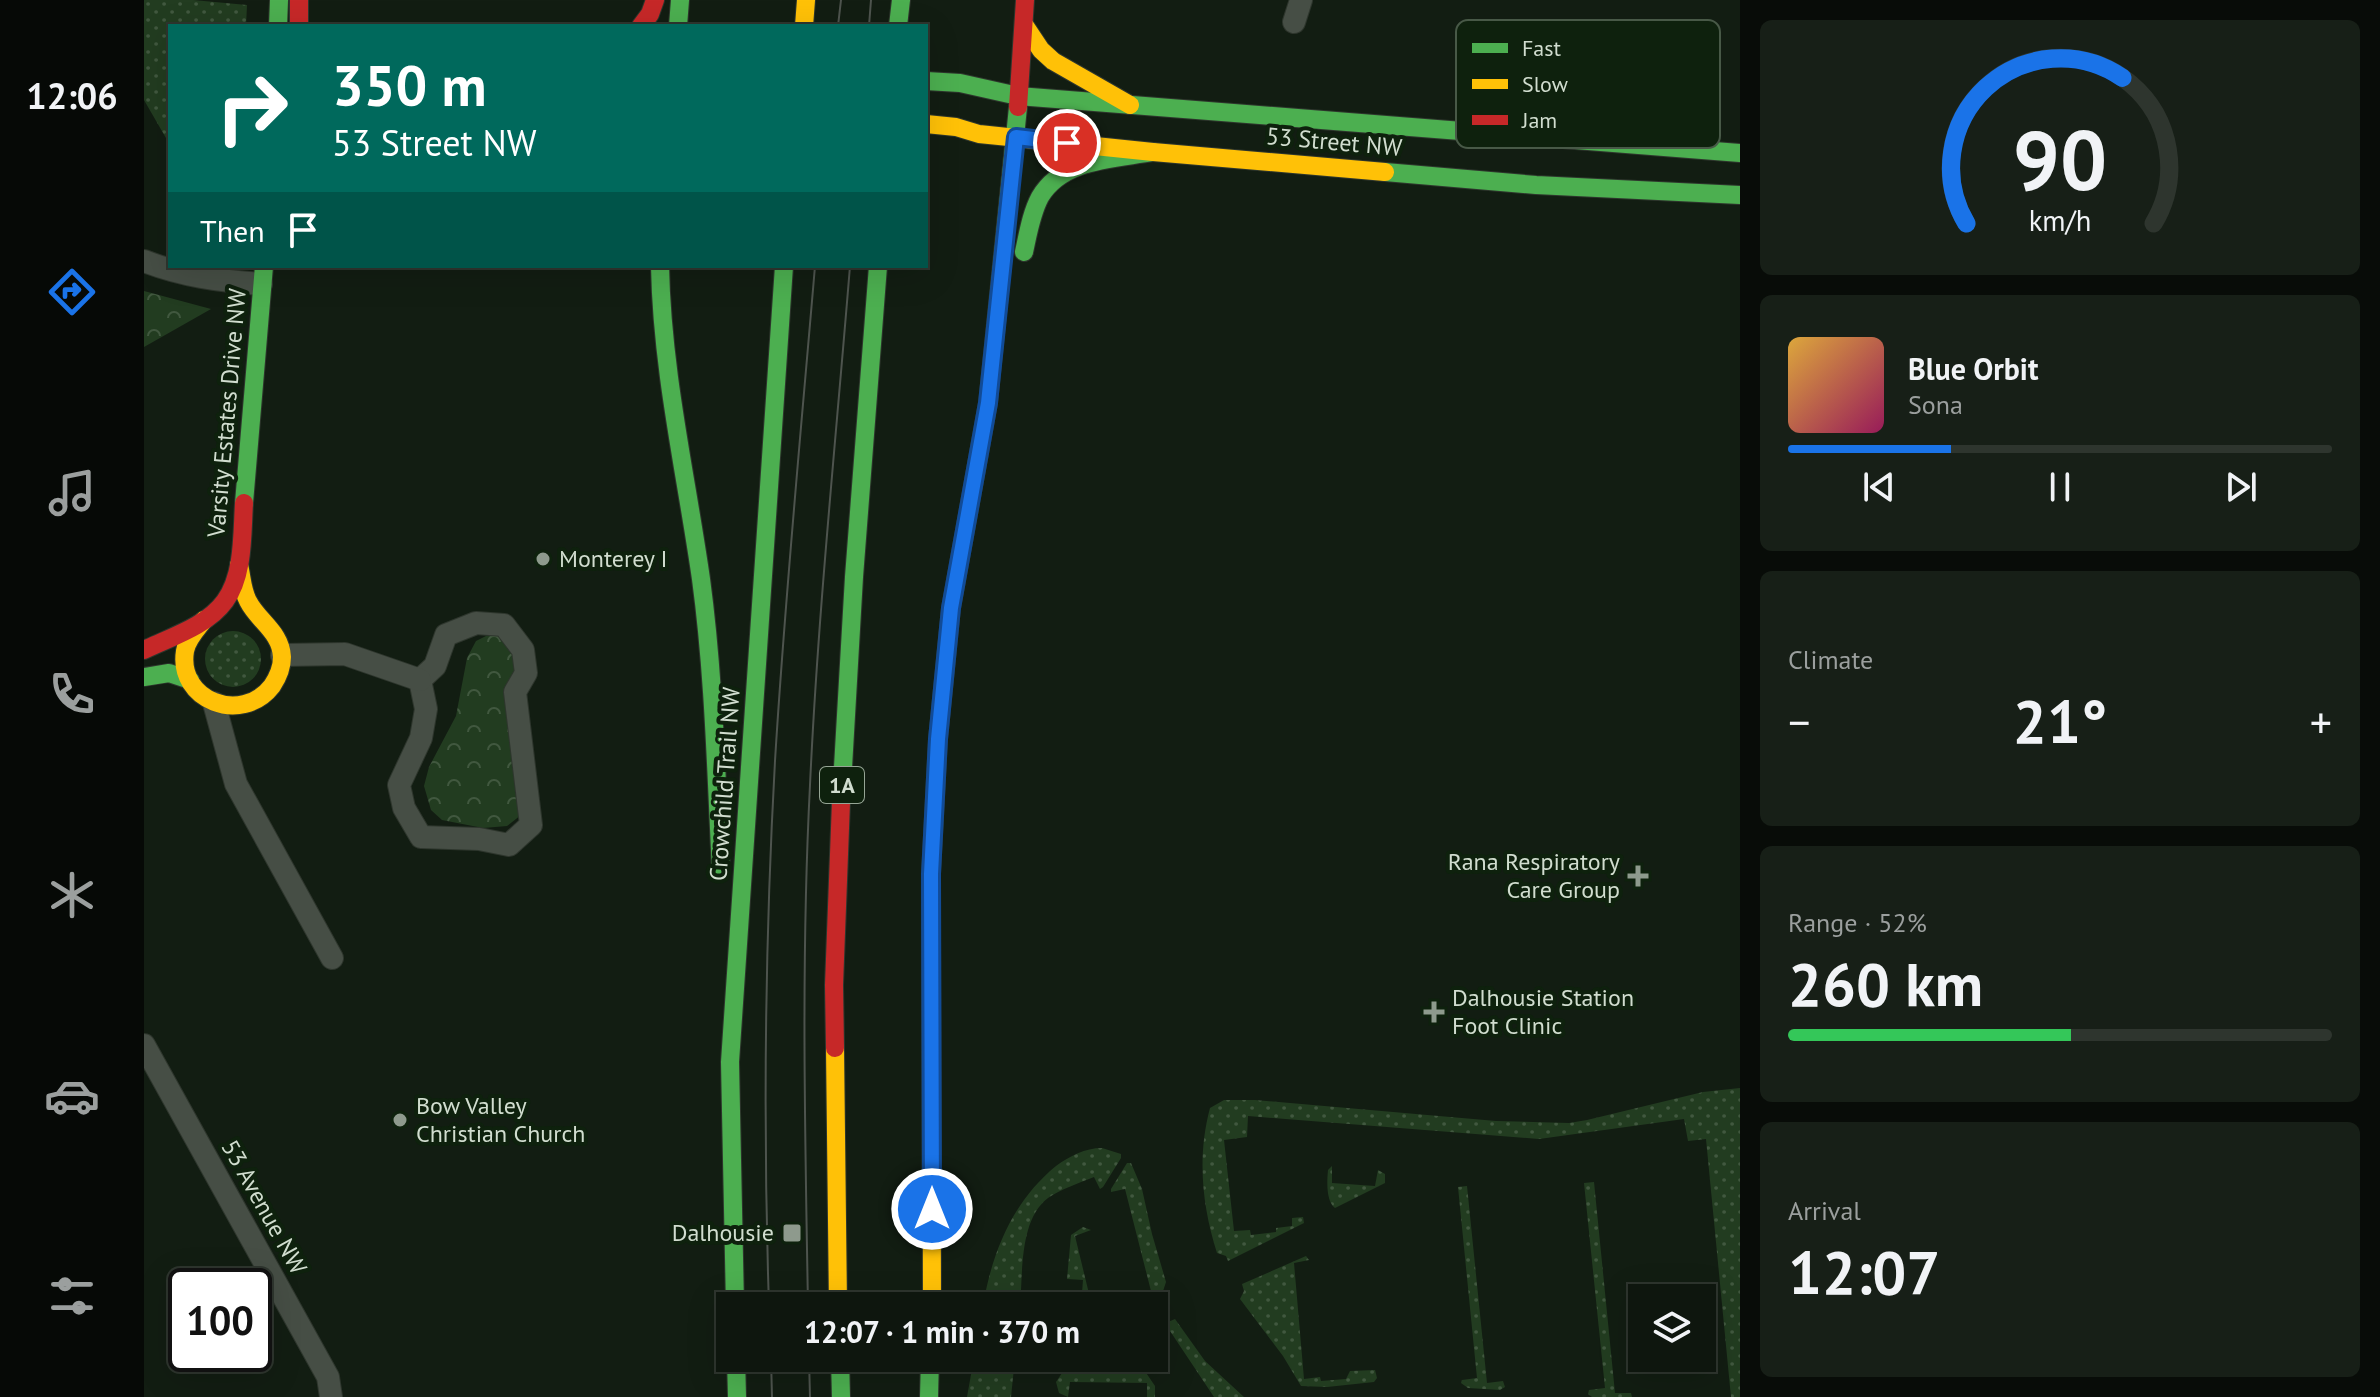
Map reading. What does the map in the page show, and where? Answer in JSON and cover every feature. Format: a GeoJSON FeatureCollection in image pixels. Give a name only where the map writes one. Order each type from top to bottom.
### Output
{"type":"FeatureCollection","features":[{"type":"Feature","properties":{"kind":"main road"},"geometry":{"type":"LineString","coordinates":[[278,24],[279,0]]}},
{"type":"Feature","properties":{"kind":"main road"},"geometry":{"type":"LineString","coordinates":[[299,0],[299,24]]}},
{"type":"Feature","properties":{"kind":"main road"},"geometry":{"type":"LineString","coordinates":[[642,24],[655,0]]}},
{"type":"Feature","properties":{"kind":"main road"},"geometry":{"type":"LineString","coordinates":[[678,24],[680,0]]}},
{"type":"Feature","properties":{"kind":"main road"},"geometry":{"type":"LineString","coordinates":[[804,24],[806,0]]}},
{"type":"Feature","properties":{"kind":"main road"},"geometry":{"type":"LineString","coordinates":[[898,24],[901,0]]}},
{"type":"Feature","properties":{"kind":"main road"},"geometry":{"type":"LineString","coordinates":[[932,1292],[931,874],[938,739],[951,608],[988,403],[1016,137],[1025,0]]}},
{"type":"Feature","properties":{"kind":"main road"},"geometry":{"type":"LineString","coordinates":[[1025,26],[1041,50],[1053,61],[1130,105]]}},
{"type":"Feature","properties":{"kind":"main road","name":"53 Street NW"},"geometry":{"type":"LineString","coordinates":[[928,81],[960,83],[1018,96],[1456,131]]}},
{"type":"Feature","properties":{"kind":"main road","name":"53 Street NW"},"geometry":{"type":"LineString","coordinates":[[928,124],[956,127],[979,134],[1153,152],[1536,185],[1740,195]]}},
{"type":"Feature","properties":{"kind":"main road","name":"53 Street NW"},"geometry":{"type":"LineString","coordinates":[[1676,148],[1740,153]]}},
{"type":"Feature","properties":{"kind":"main road"},"geometry":{"type":"LineString","coordinates":[[1021,271],[1034,206],[1053,177],[1074,166],[1153,152]]}},
{"type":"Feature","properties":{"kind":"main road"},"geometry":{"type":"LineString","coordinates":[[660,268],[663,347],[708,637],[730,1062]]}},
{"type":"Feature","properties":{"kind":"main road","name":"Crowchild Trail NW"},"geometry":{"type":"LineString","coordinates":[[735,1292],[730,1062],[784,268]]}},
{"type":"Feature","properties":{"kind":"main road","name":"1A"},"geometry":{"type":"LineString","coordinates":[[838,1292],[834,985],[843,753],[878,268]]}},
{"type":"Feature","properties":{"kind":"main road","name":"Varsity Estates Drive NW"},"geometry":{"type":"LineString","coordinates":[[204,620],[220,608],[231,594],[239,563],[262,275]]}},
{"type":"Feature","properties":{"kind":"main road"},"geometry":{"type":"LineString","coordinates":[[988,403],[1005,371],[1017,300]]}},
{"type":"Feature","properties":{"kind":"main road","name":"Varsity Estates Drive NW"},"geometry":{"type":"LineString","coordinates":[[239,563],[248,600],[273,631],[282,655]]}},
{"type":"Feature","properties":{"kind":"main road"},"geometry":{"type":"LineString","coordinates":[[144,650],[204,620]]}},
{"type":"Feature","properties":{"kind":"main road"},"geometry":{"type":"LineString","coordinates":[[204,620],[185,651],[185,664],[190,680],[200,694],[214,703],[230,707],[247,705],[262,698],[279,674],[282,655]]}},
{"type":"Feature","properties":{"kind":"main road"},"geometry":{"type":"LineString","coordinates":[[144,677],[169,673],[190,680]]}},
{"type":"Feature","properties":{"kind":"main road"},"geometry":{"type":"LineString","coordinates":[[736,1372],[737,1397]]}},
{"type":"Feature","properties":{"kind":"main road"},"geometry":{"type":"LineString","coordinates":[[840,1372],[841,1397]]}},
{"type":"Feature","properties":{"kind":"main road"},"geometry":{"type":"LineString","coordinates":[[929,1397],[930,1372]]}},
{"type":"Feature","properties":{"kind":"street"},"geometry":{"type":"LineString","coordinates":[[144,261],[191,276],[262,275]]}},
{"type":"Feature","properties":{"kind":"street"},"geometry":{"type":"LineString","coordinates":[[476,623],[504,625],[523,650],[526,673],[515,692],[531,825],[509,845],[479,839],[421,837],[404,808],[399,785],[421,738],[426,709],[420,680],[435,666],[446,635],[476,623]]}},
{"type":"Feature","properties":{"kind":"street"},"geometry":{"type":"LineString","coordinates":[[282,655],[345,654],[420,680]]}},
{"type":"Feature","properties":{"kind":"street"},"geometry":{"type":"LineString","coordinates":[[214,703],[236,784],[332,958]]}},
{"type":"Feature","properties":{"kind":"street"},"geometry":{"type":"LineString","coordinates":[[224,739],[247,705]]}},
{"type":"Feature","properties":{"kind":"street","name":"53 Avenue NW"},"geometry":{"type":"LineString","coordinates":[[144,1045],[328,1377],[331,1397]]}},
{"type":"Feature","properties":{"kind":"green space"},"geometry":{"type":"Polygon","coordinates":[[[144,0],[247,5],[246,24],[168,24],[168,142],[144,100],[144,0]]]}},
{"type":"Feature","properties":{"kind":"green space"},"geometry":{"type":"Polygon","coordinates":[[[144,291],[211,309],[144,347],[144,291]]]}},
{"type":"Feature","properties":{"kind":"green space"},"geometry":{"type":"Polygon","coordinates":[[[233,631],[253,639],[261,659],[253,679],[233,687],[213,679],[205,659],[213,639],[233,631]]]}},
{"type":"Feature","properties":{"kind":"green space"},"geometry":{"type":"Polygon","coordinates":[[[486,636],[501,636],[516,643],[521,815],[507,826],[483,828],[442,820],[431,810],[424,786],[429,767],[456,716],[467,658],[476,641],[486,636]]]}},
{"type":"Feature","properties":{"kind":"green space"},"geometry":{"type":"Polygon","coordinates":[[[1740,1088],[1740,1397],[1731,1397],[1706,1139],[1688,1141],[1684,1119],[1539,1139],[1248,1116],[1247,1137],[1224,1140],[1234,1231],[1250,1230],[1251,1235],[1276,1232],[1276,1228],[1292,1226],[1292,1218],[1303,1217],[1304,1223],[1228,1261],[1226,1256],[1217,1253],[1205,1199],[1203,1163],[1210,1108],[1224,1100],[1496,1121],[1569,1123],[1703,1092],[1740,1088]]]}},
{"type":"Feature","properties":{"kind":"green space"},"geometry":{"type":"Polygon","coordinates":[[[1096,1148],[1121,1154],[1103,1187],[1100,1189],[1094,1177],[1048,1198],[1039,1208],[1027,1233],[1021,1292],[986,1292],[999,1247],[1016,1211],[1028,1195],[1061,1162],[1096,1148]]]}},
{"type":"Feature","properties":{"kind":"green space"},"geometry":{"type":"Polygon","coordinates":[[[1127,1163],[1131,1163],[1142,1189],[1166,1282],[1163,1292],[1148,1292],[1151,1291],[1125,1189],[1111,1192],[1127,1163]]]}},
{"type":"Feature","properties":{"kind":"green space"},"geometry":{"type":"Polygon","coordinates":[[[1332,1166],[1332,1183],[1375,1186],[1378,1170],[1385,1174],[1385,1183],[1335,1208],[1328,1190],[1328,1170],[1332,1166]]]}},
{"type":"Feature","properties":{"kind":"green space"},"geometry":{"type":"Polygon","coordinates":[[[1594,1182],[1615,1393],[1631,1393],[1632,1397],[1592,1397],[1588,1394],[1589,1390],[1605,1388],[1584,1183],[1594,1182]]]}},
{"type":"Feature","properties":{"kind":"green space"},"geometry":{"type":"Polygon","coordinates":[[[1467,1186],[1487,1383],[1503,1381],[1505,1387],[1500,1390],[1468,1388],[1461,1383],[1462,1380],[1477,1378],[1458,1187],[1467,1186]]]}},
{"type":"Feature","properties":{"kind":"green space"},"geometry":{"type":"Polygon","coordinates":[[[1083,1227],[1091,1230],[1075,1236],[1089,1292],[1082,1292],[1083,1280],[1067,1279],[1071,1235],[1083,1227]]]}},
{"type":"Feature","properties":{"kind":"green space"},"geometry":{"type":"Polygon","coordinates":[[[1306,1256],[1309,1260],[1294,1263],[1304,1379],[1346,1379],[1350,1371],[1375,1370],[1377,1378],[1374,1382],[1327,1387],[1301,1386],[1283,1356],[1240,1299],[1244,1291],[1242,1284],[1306,1256]]]}},
{"type":"Feature","properties":{"kind":"green space"},"geometry":{"type":"Polygon","coordinates":[[[1175,1319],[1205,1361],[1244,1397],[1214,1397],[1168,1328],[1168,1322],[1175,1319]]]}},
{"type":"Feature","properties":{"kind":"green space"},"geometry":{"type":"Polygon","coordinates":[[[971,1372],[1014,1372],[1011,1397],[967,1397],[971,1372]]]}},
{"type":"Feature","properties":{"kind":"green space"},"geometry":{"type":"Polygon","coordinates":[[[1146,1372],[1155,1386],[1155,1397],[1147,1397],[1147,1383],[1070,1382],[1068,1397],[1059,1393],[1056,1382],[1062,1373],[1146,1372]]]}},
{"type":"Feature","properties":{"kind":"tram line"},"geometry":{"type":"LineString","coordinates":[[838,24],[841,0]]}},
{"type":"Feature","properties":{"kind":"tram line"},"geometry":{"type":"LineString","coordinates":[[869,24],[871,0]]}},
{"type":"Feature","properties":{"kind":"tram line"},"geometry":{"type":"LineString","coordinates":[[769,1292],[766,1034],[775,761],[815,268]]}},
{"type":"Feature","properties":{"kind":"tram line"},"geometry":{"type":"LineString","coordinates":[[808,1292],[804,1046],[807,850],[813,720],[850,268]]}},
{"type":"Feature","properties":{"kind":"tram line"},"geometry":{"type":"LineString","coordinates":[[771,1372],[772,1397]]}},
{"type":"Feature","properties":{"kind":"tram line"},"geometry":{"type":"LineString","coordinates":[[809,1372],[810,1397]]}},
{"type":"Feature","properties":{"kind":"traffic: fast"},"geometry":{"type":"LineString","coordinates":[[278,24],[279,0]]}},
{"type":"Feature","properties":{"kind":"traffic: fast"},"geometry":{"type":"LineString","coordinates":[[678,24],[680,0]]}},
{"type":"Feature","properties":{"kind":"traffic: fast"},"geometry":{"type":"LineString","coordinates":[[898,24],[901,0]]}},
{"type":"Feature","properties":{"kind":"traffic: fast"},"geometry":{"type":"LineString","coordinates":[[928,81],[960,83],[1018,96],[1456,131]]}},
{"type":"Feature","properties":{"kind":"traffic: fast"},"geometry":{"type":"LineString","coordinates":[[931,936],[938,739],[951,608],[988,403],[1018,107]]}},
{"type":"Feature","properties":{"kind":"traffic: fast"},"geometry":{"type":"LineString","coordinates":[[1677,148],[1740,153]]}},
{"type":"Feature","properties":{"kind":"traffic: fast"},"geometry":{"type":"LineString","coordinates":[[1024,252],[1040,197],[1061,175],[1090,163],[1153,152]]}},
{"type":"Feature","properties":{"kind":"traffic: fast"},"geometry":{"type":"LineString","coordinates":[[1385,172],[1536,185],[1740,195]]}},
{"type":"Feature","properties":{"kind":"traffic: fast"},"geometry":{"type":"LineString","coordinates":[[244,503],[264,268]]}},
{"type":"Feature","properties":{"kind":"traffic: fast"},"geometry":{"type":"LineString","coordinates":[[660,268],[665,345],[709,651],[721,870]]}},
{"type":"Feature","properties":{"kind":"traffic: fast"},"geometry":{"type":"LineString","coordinates":[[735,1292],[730,1062],[784,268]]}},
{"type":"Feature","properties":{"kind":"traffic: fast"},"geometry":{"type":"LineString","coordinates":[[841,802],[854,577],[878,268]]}},
{"type":"Feature","properties":{"kind":"traffic: fast"},"geometry":{"type":"LineString","coordinates":[[144,677],[169,673],[190,680]]}},
{"type":"Feature","properties":{"kind":"traffic: fast"},"geometry":{"type":"LineString","coordinates":[[736,1372],[737,1397]]}},
{"type":"Feature","properties":{"kind":"traffic: fast"},"geometry":{"type":"LineString","coordinates":[[840,1372],[841,1397]]}},
{"type":"Feature","properties":{"kind":"traffic: fast"},"geometry":{"type":"LineString","coordinates":[[929,1397],[930,1372]]}},
{"type":"Feature","properties":{"kind":"traffic: slow"},"geometry":{"type":"LineString","coordinates":[[804,24],[806,0]]}},
{"type":"Feature","properties":{"kind":"traffic: slow"},"geometry":{"type":"LineString","coordinates":[[1025,26],[1041,50],[1053,61],[1130,105]]}},
{"type":"Feature","properties":{"kind":"traffic: slow"},"geometry":{"type":"LineString","coordinates":[[928,124],[956,127],[979,134],[1385,172]]}},
{"type":"Feature","properties":{"kind":"traffic: slow"},"geometry":{"type":"LineString","coordinates":[[204,620],[190,638],[185,651],[185,668],[191,683],[214,702],[245,704],[259,698],[278,676],[281,648],[248,601],[239,565]]}},
{"type":"Feature","properties":{"kind":"traffic: slow"},"geometry":{"type":"LineString","coordinates":[[931,936],[932,1292]]}},
{"type":"Feature","properties":{"kind":"traffic: slow"},"geometry":{"type":"LineString","coordinates":[[835,1048],[838,1292]]}},
{"type":"Feature","properties":{"kind":"traffic: jam"},"geometry":{"type":"LineString","coordinates":[[299,0],[299,24]]}},
{"type":"Feature","properties":{"kind":"traffic: jam"},"geometry":{"type":"LineString","coordinates":[[642,24],[655,0]]}},
{"type":"Feature","properties":{"kind":"traffic: jam"},"geometry":{"type":"LineString","coordinates":[[1018,107],[1025,0]]}},
{"type":"Feature","properties":{"kind":"traffic: jam"},"geometry":{"type":"LineString","coordinates":[[144,650],[199,624],[225,601],[239,567],[244,503]]}},
{"type":"Feature","properties":{"kind":"traffic: jam"},"geometry":{"type":"LineString","coordinates":[[835,1048],[834,985],[841,802]]}},
{"type":"Feature","properties":{"kind":"place","name":"Monterey I"},"geometry":{"type":"Point","coordinates":[543,559]}},
{"type":"Feature","properties":{"kind":"place","name":"Rana Respiratory Care Group"},"geometry":{"type":"Point","coordinates":[1638,876]}},
{"type":"Feature","properties":{"kind":"place","name":"Dalhousie Station Foot Clinic"},"geometry":{"type":"Point","coordinates":[1434,1012]}},
{"type":"Feature","properties":{"kind":"place","name":"Bow Valley Christian Church"},"geometry":{"type":"Point","coordinates":[400,1120]}},
{"type":"Feature","properties":{"kind":"place","name":"Dalhousie"},"geometry":{"type":"Point","coordinates":[792,1233]}},
{"type":"Feature","properties":{"kind":"route"},"geometry":{"type":"LineString","coordinates":[[932,1209],[931,874],[938,739],[951,608],[988,403],[1016,137],[1067,143]]}}]}
